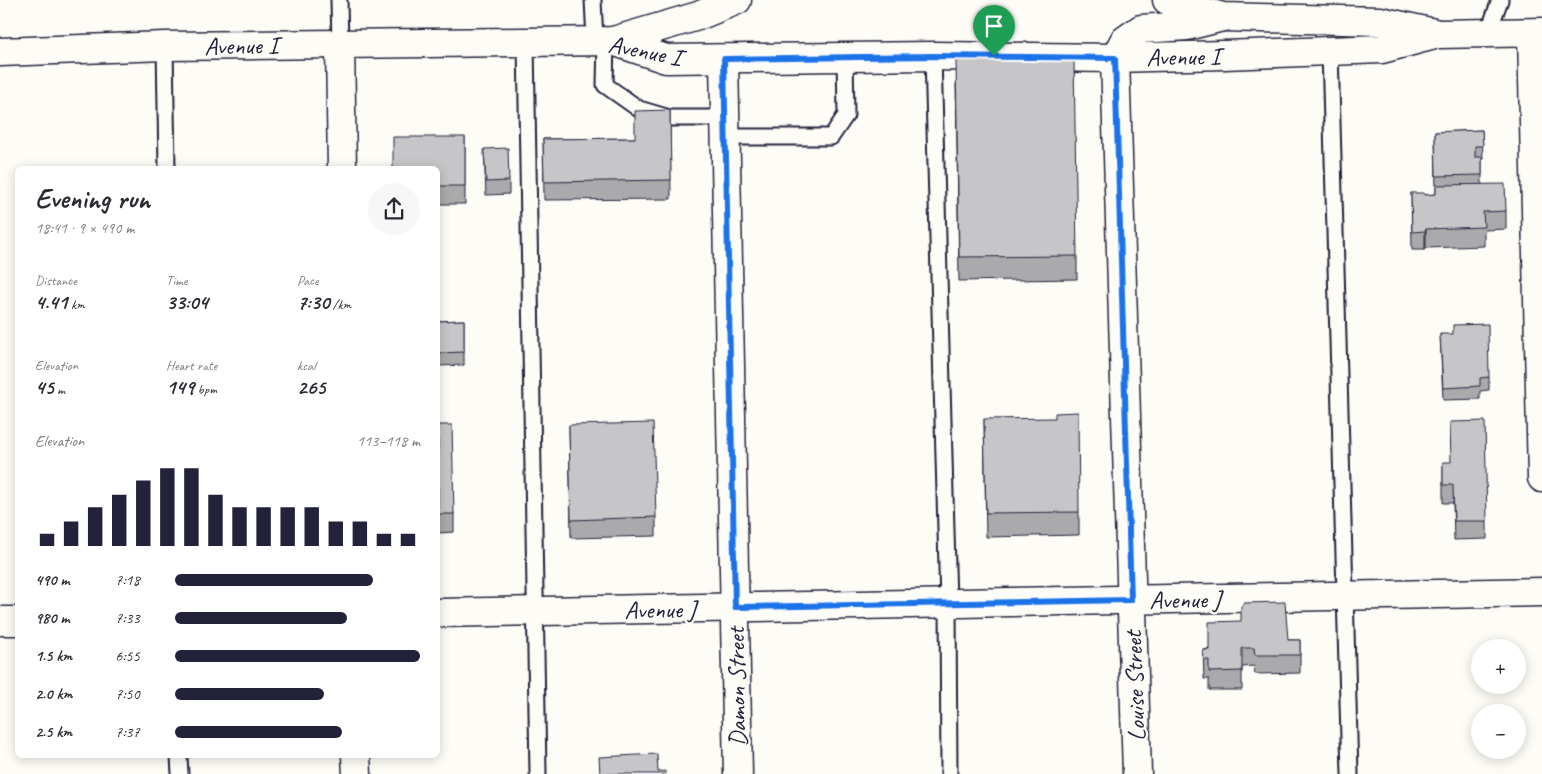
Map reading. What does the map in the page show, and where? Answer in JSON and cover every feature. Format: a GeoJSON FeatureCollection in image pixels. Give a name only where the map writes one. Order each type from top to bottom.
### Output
{"type":"FeatureCollection","features":[{"type":"Feature","properties":{"kind":"street"},"geometry":{"type":"LineString","coordinates":[[605,41],[698,8],[737,0]]}},
{"type":"Feature","properties":{"kind":"street","name":"Avenue I"},"geometry":{"type":"LineString","coordinates":[[1167,0],[1175,4],[1223,9],[1380,21],[1438,34],[1537,32]]}},
{"type":"Feature","properties":{"kind":"street"},"geometry":{"type":"LineString","coordinates":[[1115,58],[1124,41],[1141,29],[1187,26],[1223,9]]}},
{"type":"Feature","properties":{"kind":"street"},"geometry":{"type":"LineString","coordinates":[[1537,32],[1542,478]]}},
{"type":"Feature","properties":{"kind":"street","name":"Avenue I"},"geometry":{"type":"LineString","coordinates":[[0,52],[165,46],[605,41],[666,59],[933,56],[1115,58],[1224,56],[1382,49],[1438,34]]}},
{"type":"Feature","properties":{"kind":"street"},"geometry":{"type":"LineString","coordinates":[[340,44],[342,166]]}},
{"type":"Feature","properties":{"kind":"street","name":"Louise Street"},"geometry":{"type":"LineString","coordinates":[[1115,58],[1138,774]]}},
{"type":"Feature","properties":{"kind":"street","name":"Damon Street"},"geometry":{"type":"LineString","coordinates":[[724,59],[738,774]]}},
{"type":"Feature","properties":{"kind":"street","name":"Avenue J"},"geometry":{"type":"LineString","coordinates":[[440,613],[1542,592]]}},
{"type":"Feature","properties":{"kind":"street"},"geometry":{"type":"LineString","coordinates":[[0,621],[15,621]]}},
{"type":"Feature","properties":{"kind":"street"},"geometry":{"type":"LineString","coordinates":[[356,758],[357,774]]}},
{"type":"Feature","properties":{"kind":"lane"},"geometry":{"type":"LineString","coordinates":[[339,0],[340,44]]}},
{"type":"Feature","properties":{"kind":"lane"},"geometry":{"type":"LineString","coordinates":[[593,0],[605,41],[605,85],[639,109],[670,118],[726,128],[831,137],[846,115],[845,57]]}},
{"type":"Feature","properties":{"kind":"lane"},"geometry":{"type":"LineString","coordinates":[[1488,34],[1500,0]]}},
{"type":"Feature","properties":{"kind":"lane"},"geometry":{"type":"LineString","coordinates":[[526,42],[538,774]]}},
{"type":"Feature","properties":{"kind":"lane"},"geometry":{"type":"LineString","coordinates":[[165,46],[167,166]]}},
{"type":"Feature","properties":{"kind":"lane"},"geometry":{"type":"LineString","coordinates":[[1330,50],[1350,774]]}},
{"type":"Feature","properties":{"kind":"lane"},"geometry":{"type":"LineString","coordinates":[[933,56],[948,603],[949,774]]}},
{"type":"Feature","properties":{"kind":"lane"},"geometry":{"type":"LineString","coordinates":[[179,758],[180,774]]}},
{"type":"Feature","properties":{"kind":"building"},"geometry":{"type":"Polygon","coordinates":[[[1074,59],[1077,256],[959,257],[956,60],[1074,59]]]}},
{"type":"Feature","properties":{"kind":"building"},"geometry":{"type":"Polygon","coordinates":[[[670,110],[671,180],[544,182],[543,139],[635,138],[635,111],[670,110]]]}},
{"type":"Feature","properties":{"kind":"building"},"geometry":{"type":"Polygon","coordinates":[[[1482,130],[1483,146],[1475,146],[1475,157],[1482,157],[1482,175],[1436,176],[1435,132],[1482,130]]]}},
{"type":"Feature","properties":{"kind":"building"},"geometry":{"type":"Polygon","coordinates":[[[393,137],[465,137],[465,186],[440,186],[440,166],[393,166],[393,137]]]}},
{"type":"Feature","properties":{"kind":"building"},"geometry":{"type":"Polygon","coordinates":[[[508,148],[509,181],[486,182],[484,149],[508,148]]]}},
{"type":"Feature","properties":{"kind":"building"},"geometry":{"type":"Polygon","coordinates":[[[1505,184],[1506,211],[1483,212],[1484,227],[1426,229],[1425,231],[1412,232],[1411,193],[1436,194],[1436,185],[1505,184]]]}},
{"type":"Feature","properties":{"kind":"building"},"geometry":{"type":"Polygon","coordinates":[[[464,320],[464,352],[440,353],[440,321],[464,320]]]}},
{"type":"Feature","properties":{"kind":"building"},"geometry":{"type":"Polygon","coordinates":[[[1488,324],[1489,377],[1480,378],[1480,386],[1443,388],[1440,334],[1453,334],[1453,325],[1488,324]]]}},
{"type":"Feature","properties":{"kind":"building"},"geometry":{"type":"Polygon","coordinates":[[[1078,412],[1079,512],[986,513],[984,419],[1055,418],[1055,413],[1078,412]]]}},
{"type":"Feature","properties":{"kind":"building"},"geometry":{"type":"Polygon","coordinates":[[[1485,421],[1487,521],[1454,521],[1453,485],[1443,485],[1443,462],[1451,462],[1450,422],[1485,421]]]}},
{"type":"Feature","properties":{"kind":"building"},"geometry":{"type":"Polygon","coordinates":[[[653,423],[656,517],[571,520],[569,425],[653,423]]]}},
{"type":"Feature","properties":{"kind":"building"},"geometry":{"type":"Polygon","coordinates":[[[440,425],[452,425],[454,514],[440,514],[440,425]]]}},
{"type":"Feature","properties":{"kind":"building"},"geometry":{"type":"Polygon","coordinates":[[[1285,602],[1288,640],[1300,640],[1300,655],[1255,655],[1254,648],[1242,648],[1242,671],[1209,672],[1209,660],[1204,660],[1203,650],[1209,650],[1209,622],[1241,621],[1241,606],[1243,606],[1243,603],[1285,602]]]}},
{"type":"Feature","properties":{"kind":"building"},"geometry":{"type":"Polygon","coordinates":[[[657,754],[658,772],[665,771],[665,774],[600,774],[599,757],[657,754]]]}},
{"type":"Feature","properties":{"kind":"route"},"geometry":{"type":"LineString","coordinates":[[994,56],[1115,58],[1131,600],[735,607],[724,59],[994,56]]}}]}
